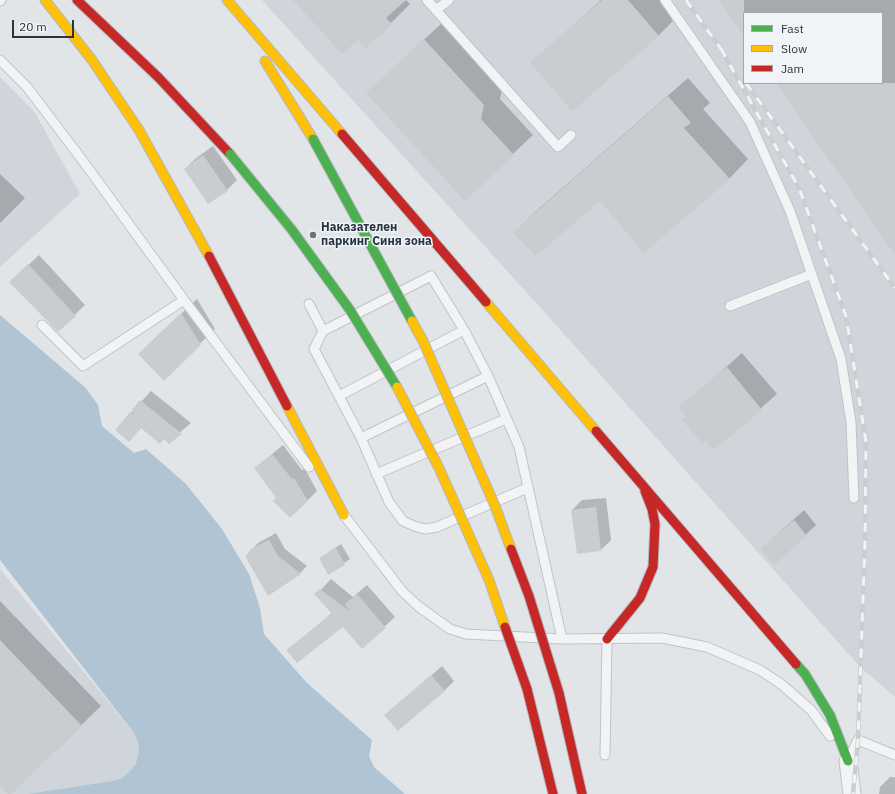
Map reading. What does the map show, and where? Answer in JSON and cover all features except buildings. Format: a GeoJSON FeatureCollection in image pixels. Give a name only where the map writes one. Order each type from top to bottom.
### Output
{"type":"FeatureCollection","features":[{"type":"Feature","properties":{"kind":"highway"},"geometry":{"type":"LineString","coordinates":[[45,0],[64,22],[118,98],[192,223],[344,515]]}},
{"type":"Feature","properties":{"kind":"highway"},"geometry":{"type":"LineString","coordinates":[[77,0],[158,77],[230,154],[301,242],[350,310],[380,360],[439,468],[489,580],[527,689],[553,794]]}},
{"type":"Feature","properties":{"kind":"highway"},"geometry":{"type":"LineString","coordinates":[[230,3],[636,474],[805,674],[830,714],[848,762]]}},
{"type":"Feature","properties":{"kind":"highway"},"geometry":{"type":"LineString","coordinates":[[230,3],[313,140],[423,341],[495,506],[529,596],[559,693],[582,794]]}},
{"type":"Feature","properties":{"kind":"highway"},"geometry":{"type":"LineString","coordinates":[[607,639],[640,598],[653,567],[655,524],[647,495],[636,474]]}},
{"type":"Feature","properties":{"kind":"street"},"geometry":{"type":"LineString","coordinates":[[848,762],[852,794]]}},
{"type":"Feature","properties":{"kind":"lane"},"geometry":{"type":"LineString","coordinates":[[427,0],[558,147],[571,135]]}},
{"type":"Feature","properties":{"kind":"lane"},"geometry":{"type":"LineString","coordinates":[[436,10],[449,0]]}},
{"type":"Feature","properties":{"kind":"lane"},"geometry":{"type":"LineString","coordinates":[[665,0],[750,122],[790,211],[841,359],[851,422],[854,498]]}},
{"type":"Feature","properties":{"kind":"lane"},"geometry":{"type":"LineString","coordinates":[[0,60],[27,87],[344,515],[402,591],[418,606],[450,629],[466,634],[562,639],[662,638],[686,642],[724,653],[760,670],[781,684],[811,710],[848,762]]}},
{"type":"Feature","properties":{"kind":"lane"},"geometry":{"type":"LineString","coordinates":[[730,306],[812,274]]}},
{"type":"Feature","properties":{"kind":"lane"},"geometry":{"type":"LineString","coordinates":[[527,488],[437,527],[425,529],[403,521],[395,512],[376,474],[361,438],[314,349],[323,331],[431,276],[464,330],[488,376],[519,447],[562,639]]}},
{"type":"Feature","properties":{"kind":"lane"},"geometry":{"type":"LineString","coordinates":[[42,325],[83,366],[184,300]]}},
{"type":"Feature","properties":{"kind":"lane"},"geometry":{"type":"LineString","coordinates":[[309,304],[323,331]]}},
{"type":"Feature","properties":{"kind":"lane"},"geometry":{"type":"LineString","coordinates":[[339,396],[464,330]]}},
{"type":"Feature","properties":{"kind":"lane"},"geometry":{"type":"LineString","coordinates":[[361,438],[488,376]]}},
{"type":"Feature","properties":{"kind":"lane"},"geometry":{"type":"LineString","coordinates":[[376,474],[506,418]]}},
{"type":"Feature","properties":{"kind":"lane"},"geometry":{"type":"LineString","coordinates":[[604,755],[607,639]]}},
{"type":"Feature","properties":{"kind":"lane"},"geometry":{"type":"LineString","coordinates":[[848,762],[858,740],[895,755]]}},
{"type":"Feature","properties":{"kind":"shaded area"},"geometry":{"type":"Polygon","coordinates":[[[262,0],[895,0],[895,697],[860,667],[556,325],[262,0]]]}},
{"type":"Feature","properties":{"kind":"shaded area"},"geometry":{"type":"Polygon","coordinates":[[[0,77],[34,111],[80,194],[0,267],[0,77]]]}},
{"type":"Feature","properties":{"kind":"shaded area"},"geometry":{"type":"Polygon","coordinates":[[[0,569],[134,733],[138,742],[139,753],[136,763],[122,778],[112,781],[27,794],[0,794],[0,569]]]}},
{"type":"Feature","properties":{"kind":"water"},"geometry":{"type":"Polygon","coordinates":[[[0,315],[86,388],[98,405],[102,426],[134,453],[146,449],[186,484],[222,529],[249,574],[260,608],[264,634],[307,683],[372,740],[369,756],[374,767],[405,794],[27,794],[112,781],[122,778],[136,763],[139,752],[138,742],[134,733],[0,560],[0,315]]]}},
{"type":"Feature","properties":{"kind":"railway"},"geometry":{"type":"LineString","coordinates":[[686,0],[723,52]]}},
{"type":"Feature","properties":{"kind":"railway"},"geometry":{"type":"LineString","coordinates":[[721,49],[799,188],[846,316],[866,442],[865,542],[858,740],[853,794]]}},
{"type":"Feature","properties":{"kind":"railway"},"geometry":{"type":"LineString","coordinates":[[747,84],[895,288]]}},
{"type":"Feature","properties":{"kind":"traffic: fast"},"geometry":{"type":"LineString","coordinates":[[313,139],[412,321]]}},
{"type":"Feature","properties":{"kind":"traffic: fast"},"geometry":{"type":"LineString","coordinates":[[230,154],[292,230],[350,310],[397,387]]}},
{"type":"Feature","properties":{"kind":"traffic: fast"},"geometry":{"type":"LineString","coordinates":[[796,664],[805,674],[830,715],[848,761]]}},
{"type":"Feature","properties":{"kind":"traffic: slow"},"geometry":{"type":"LineString","coordinates":[[45,0],[92,60],[139,130],[209,256]]}},
{"type":"Feature","properties":{"kind":"traffic: slow"},"geometry":{"type":"LineString","coordinates":[[227,0],[342,134]]}},
{"type":"Feature","properties":{"kind":"traffic: slow"},"geometry":{"type":"LineString","coordinates":[[265,61],[313,139]]}},
{"type":"Feature","properties":{"kind":"traffic: slow"},"geometry":{"type":"LineString","coordinates":[[486,302],[596,431]]}},
{"type":"Feature","properties":{"kind":"traffic: slow"},"geometry":{"type":"LineString","coordinates":[[412,321],[423,341],[495,506],[511,549]]}},
{"type":"Feature","properties":{"kind":"traffic: slow"},"geometry":{"type":"LineString","coordinates":[[397,387],[439,468],[489,580],[505,627]]}},
{"type":"Feature","properties":{"kind":"traffic: slow"},"geometry":{"type":"LineString","coordinates":[[287,406],[344,515]]}},
{"type":"Feature","properties":{"kind":"traffic: jam"},"geometry":{"type":"LineString","coordinates":[[77,0],[158,77],[230,154]]}},
{"type":"Feature","properties":{"kind":"traffic: jam"},"geometry":{"type":"LineString","coordinates":[[342,134],[486,302]]}},
{"type":"Feature","properties":{"kind":"traffic: jam"},"geometry":{"type":"LineString","coordinates":[[209,256],[287,406]]}},
{"type":"Feature","properties":{"kind":"traffic: jam"},"geometry":{"type":"LineString","coordinates":[[596,431],[796,664]]}},
{"type":"Feature","properties":{"kind":"traffic: jam"},"geometry":{"type":"LineString","coordinates":[[607,639],[640,598],[653,567],[655,524],[652,509],[645,491]]}},
{"type":"Feature","properties":{"kind":"traffic: jam"},"geometry":{"type":"LineString","coordinates":[[511,549],[529,596],[559,693]]}},
{"type":"Feature","properties":{"kind":"traffic: jam"},"geometry":{"type":"LineString","coordinates":[[505,627],[527,689]]}},
{"type":"Feature","properties":{"kind":"traffic: jam"},"geometry":{"type":"LineString","coordinates":[[527,689],[553,794]]}},
{"type":"Feature","properties":{"kind":"traffic: jam"},"geometry":{"type":"LineString","coordinates":[[559,693],[582,794]]}},
{"type":"Feature","properties":{"kind":"place","name":"Наказателен паркинг Синя зона"},"geometry":{"type":"Point","coordinates":[313,235]}}]}
